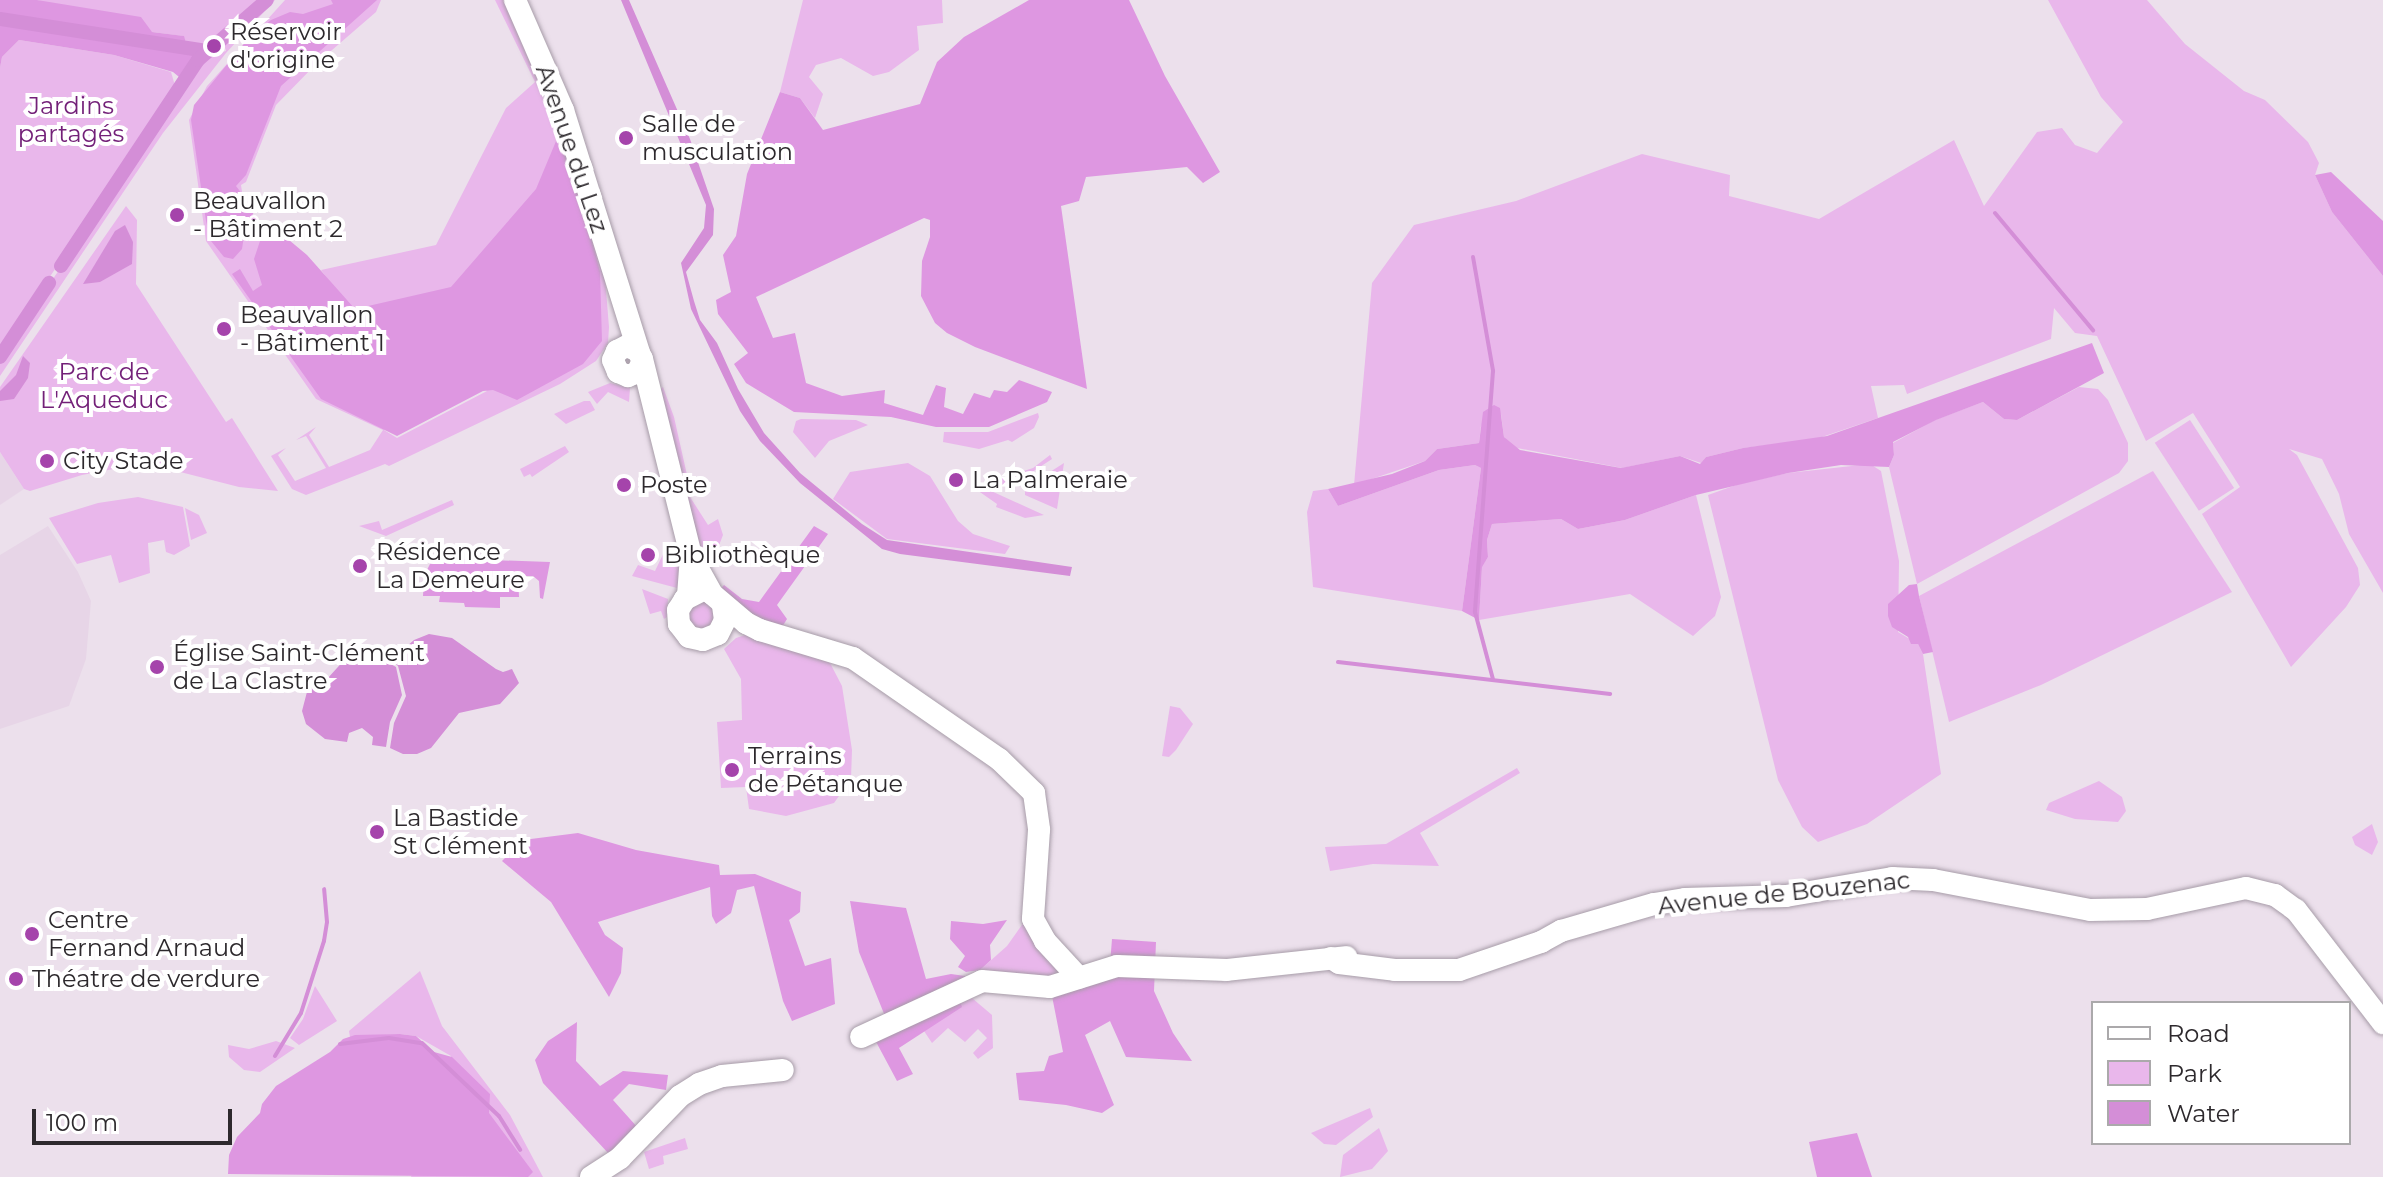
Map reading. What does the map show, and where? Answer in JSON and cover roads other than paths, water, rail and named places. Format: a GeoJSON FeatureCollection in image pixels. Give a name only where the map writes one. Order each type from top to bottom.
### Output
{"type":"FeatureCollection","features":[{"type":"Feature","properties":{"kind":"street","name":"Avenue du Lez"},"geometry":{"type":"LineString","coordinates":[[515,0],[563,110],[621,302],[636,364]]}},
{"type":"Feature","properties":{"kind":"street","name":"Avenue du Lez"},"geometry":{"type":"LineString","coordinates":[[621,302],[616,352],[627,346],[653,409],[691,556]]}},
{"type":"Feature","properties":{"kind":"street"},"geometry":{"type":"LineString","coordinates":[[691,556],[688,596],[678,613],[679,624],[686,634],[707,640],[721,630],[754,628],[853,658],[1007,766],[1036,797],[1039,830],[1033,887],[1035,926],[1072,972],[1050,987],[982,981],[861,1037]]}},
{"type":"Feature","properties":{"kind":"street"},"geometry":{"type":"LineString","coordinates":[[691,556],[726,615],[721,630]]}},
{"type":"Feature","properties":{"kind":"street"},"geometry":{"type":"LineString","coordinates":[[688,596],[701,592],[718,600],[754,628]]}},
{"type":"Feature","properties":{"kind":"street","name":"Avenue de Bouzenac"},"geometry":{"type":"LineString","coordinates":[[1072,972],[1117,966],[1227,970],[1331,958],[1348,965],[1437,972],[1486,961],[1554,933],[1669,901],[1786,896],[1892,878],[1933,880],[2090,910],[2147,909],[2246,888],[2275,895],[2296,910],[2383,1023]]}},
{"type":"Feature","properties":{"kind":"street"},"geometry":{"type":"LineString","coordinates":[[591,1177],[620,1158],[680,1096],[707,1081],[783,1070]]}},
{"type":"Feature","properties":{"kind":"water"},"geometry":{"type":"Polygon","coordinates":[[[621,0],[629,0],[690,139],[714,209],[713,235],[686,272],[700,320],[717,343],[738,389],[764,433],[800,473],[862,524],[887,540],[1072,567],[1070,576],[882,549],[800,483],[760,441],[740,411],[691,309],[681,263],[704,228],[706,205],[621,0]]]}},
{"type":"Feature","properties":{"kind":"water"},"geometry":{"type":"Polygon","coordinates":[[[125,225],[133,242],[132,264],[100,282],[83,284],[115,231],[125,225]]]}},
{"type":"Feature","properties":{"kind":"water"},"geometry":{"type":"Polygon","coordinates":[[[23,356],[30,363],[28,378],[14,399],[0,401],[0,391],[16,375],[23,356]]]}},
{"type":"Feature","properties":{"kind":"water"},"geometry":{"type":"Polygon","coordinates":[[[429,634],[452,638],[503,672],[512,669],[519,683],[500,704],[459,713],[431,748],[417,754],[403,754],[390,748],[394,723],[406,696],[398,666],[391,660],[414,640],[429,634]]]}},
{"type":"Feature","properties":{"kind":"water"},"geometry":{"type":"Polygon","coordinates":[[[362,648],[396,667],[402,695],[390,722],[386,747],[372,745],[373,737],[362,728],[349,733],[347,742],[325,739],[306,724],[302,711],[308,688],[327,679],[347,657],[362,648]]]}},
{"type":"Feature","properties":{"kind":"waterway"},"geometry":{"type":"LineString","coordinates":[[61,266],[198,60],[267,0]]}},
{"type":"Feature","properties":{"kind":"waterway"},"geometry":{"type":"LineString","coordinates":[[0,19],[207,51]]}},
{"type":"Feature","properties":{"kind":"waterway"},"geometry":{"type":"LineString","coordinates":[[1995,213],[2093,330]]}},
{"type":"Feature","properties":{"kind":"waterway"},"geometry":{"type":"LineString","coordinates":[[1473,257],[1493,371],[1475,612],[1493,679]]}},
{"type":"Feature","properties":{"kind":"waterway"},"geometry":{"type":"LineString","coordinates":[[0,357],[49,283]]}},
{"type":"Feature","properties":{"kind":"waterway"},"geometry":{"type":"LineString","coordinates":[[1338,662],[1610,694]]}},
{"type":"Feature","properties":{"kind":"waterway"},"geometry":{"type":"LineString","coordinates":[[275,1056],[301,1013],[324,941],[327,922],[324,889]]}},
{"type":"Feature","properties":{"kind":"waterway"},"geometry":{"type":"LineString","coordinates":[[340,1044],[389,1038],[422,1043],[499,1116],[520,1150]]}},
{"type":"Feature","properties":{"kind":"place","name":"Réservoir d'origine"},"geometry":{"type":"Point","coordinates":[214,46]}},
{"type":"Feature","properties":{"kind":"place","name":"Salle de musculation"},"geometry":{"type":"Point","coordinates":[626,138]}},
{"type":"Feature","properties":{"kind":"place","name":"Beauvallon - Bâtiment 2"},"geometry":{"type":"Point","coordinates":[177,215]}},
{"type":"Feature","properties":{"kind":"place","name":"Beauvallon - Bâtiment 1"},"geometry":{"type":"Point","coordinates":[224,329]}},
{"type":"Feature","properties":{"kind":"place","name":"City Stade"},"geometry":{"type":"Point","coordinates":[47,461]}},
{"type":"Feature","properties":{"kind":"place","name":"La Palmeraie"},"geometry":{"type":"Point","coordinates":[956,480]}},
{"type":"Feature","properties":{"kind":"place","name":"Poste"},"geometry":{"type":"Point","coordinates":[624,485]}},
{"type":"Feature","properties":{"kind":"place","name":"Bibliothèque"},"geometry":{"type":"Point","coordinates":[648,555]}},
{"type":"Feature","properties":{"kind":"place","name":"Résidence La Demeure"},"geometry":{"type":"Point","coordinates":[360,566]}},
{"type":"Feature","properties":{"kind":"place","name":"Église Saint-Clément de La Clastre"},"geometry":{"type":"Point","coordinates":[157,667]}},
{"type":"Feature","properties":{"kind":"place","name":"Terrains de Pétanque"},"geometry":{"type":"Point","coordinates":[732,770]}},
{"type":"Feature","properties":{"kind":"place","name":"La Bastide St Clément"},"geometry":{"type":"Point","coordinates":[377,832]}},
{"type":"Feature","properties":{"kind":"place","name":"Centre Fernand Arnaud"},"geometry":{"type":"Point","coordinates":[32,934]}},
{"type":"Feature","properties":{"kind":"place","name":"Théatre de verdure"},"geometry":{"type":"Point","coordinates":[16,979]}},
{"type":"Feature","properties":{"kind":"park label","name":"Jardins partagés"},"geometry":{"type":"Point","coordinates":[71,120]}},
{"type":"Feature","properties":{"kind":"park label","name":"Parc de L'Aqueduc"},"geometry":{"type":"Point","coordinates":[104,386]}}]}
